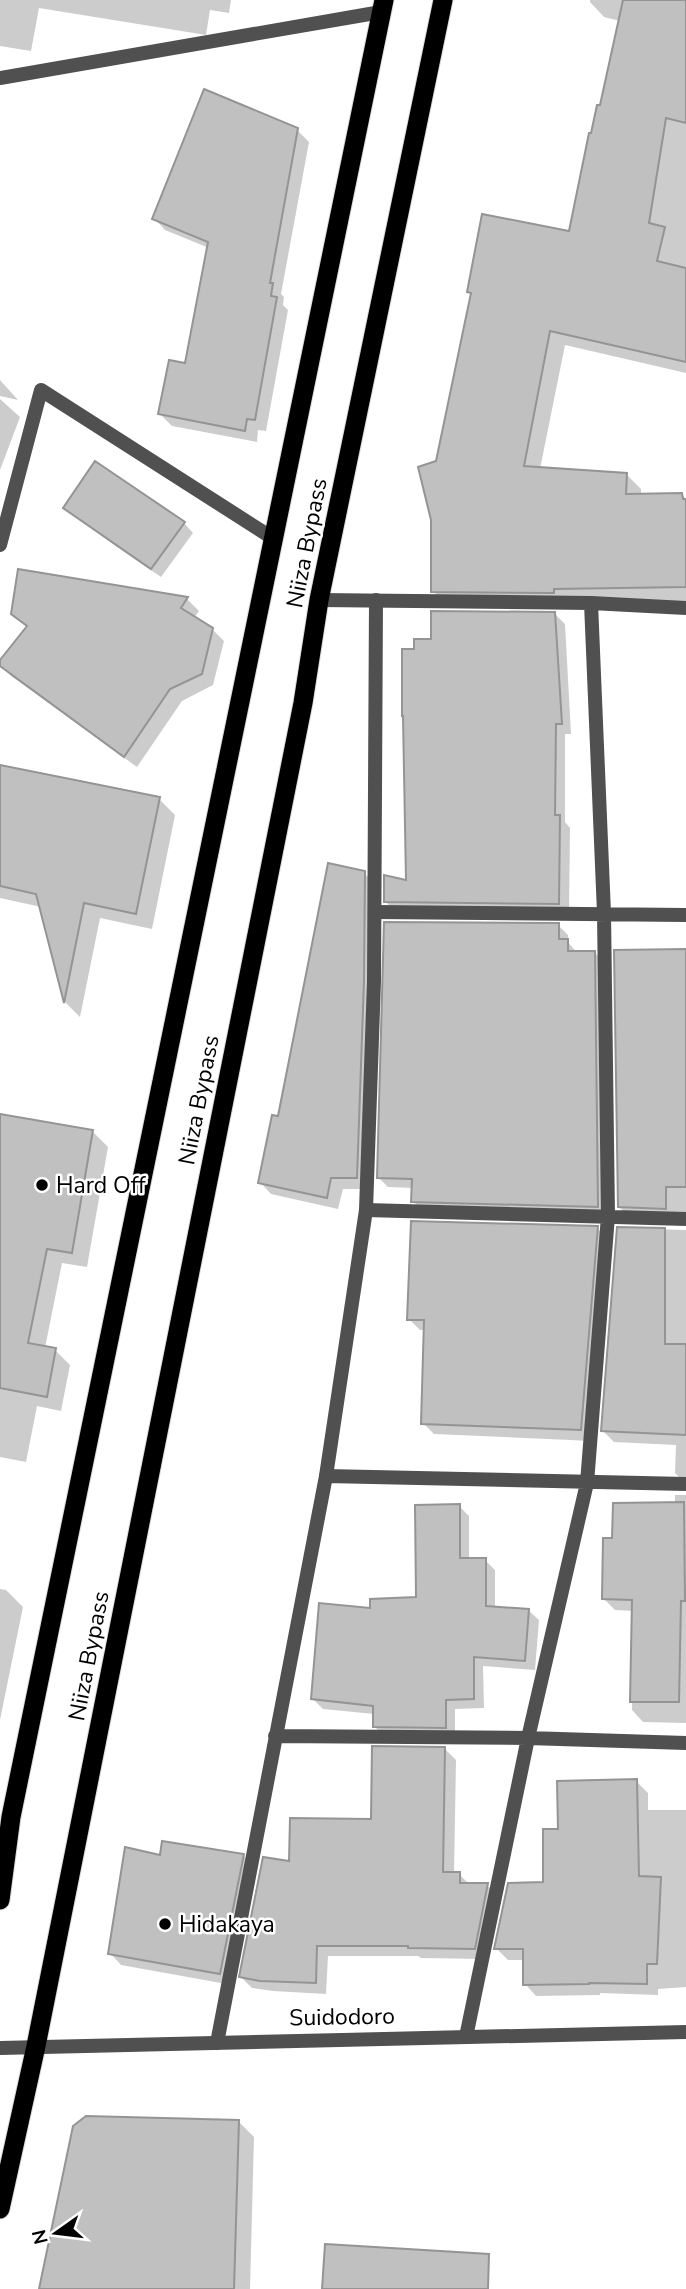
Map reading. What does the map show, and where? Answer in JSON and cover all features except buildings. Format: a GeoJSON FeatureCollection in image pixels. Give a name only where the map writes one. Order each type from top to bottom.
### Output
{"type":"FeatureCollection","features":[{"type":"Feature","properties":{"kind":"highway","name":"Niiza Bypass"},"geometry":{"type":"LineString","coordinates":[[0,2209],[36,2046],[303,703],[320,600],[443,0]]}},
{"type":"Feature","properties":{"kind":"highway","name":"Niiza Bypass"},"geometry":{"type":"LineString","coordinates":[[0,1900],[11,1817],[382,6]]}},
{"type":"Feature","properties":{"kind":"street"},"geometry":{"type":"LineString","coordinates":[[0,78],[382,6]]}},
{"type":"Feature","properties":{"kind":"street"},"geometry":{"type":"LineString","coordinates":[[0,545],[41,390],[274,539]]}},
{"type":"Feature","properties":{"kind":"street"},"geometry":{"type":"LineString","coordinates":[[320,600],[591,603],[686,608]]}},
{"type":"Feature","properties":{"kind":"street"},"geometry":{"type":"LineString","coordinates":[[217,2043],[326,1476],[366,1210],[375,912],[376,600]]}},
{"type":"Feature","properties":{"kind":"street"},"geometry":{"type":"LineString","coordinates":[[466,2037],[528,1738],[587,1483],[608,1216],[604,913],[591,603]]}},
{"type":"Feature","properties":{"kind":"street"},"geometry":{"type":"LineString","coordinates":[[375,912],[686,915]]}},
{"type":"Feature","properties":{"kind":"street"},"geometry":{"type":"LineString","coordinates":[[366,1210],[686,1219]]}},
{"type":"Feature","properties":{"kind":"street"},"geometry":{"type":"LineString","coordinates":[[326,1476],[686,1484]]}},
{"type":"Feature","properties":{"kind":"street"},"geometry":{"type":"LineString","coordinates":[[275,1735],[686,1743]]}},
{"type":"Feature","properties":{"kind":"street","name":"Suidodoro"},"geometry":{"type":"LineString","coordinates":[[0,2048],[686,2032]]}},
{"type":"Feature","properties":{"kind":"place","name":"Hard Off"},"geometry":{"type":"Point","coordinates":[42,1185]}},
{"type":"Feature","properties":{"kind":"place","name":"Hidakaya"},"geometry":{"type":"Point","coordinates":[165,1924]}}]}
